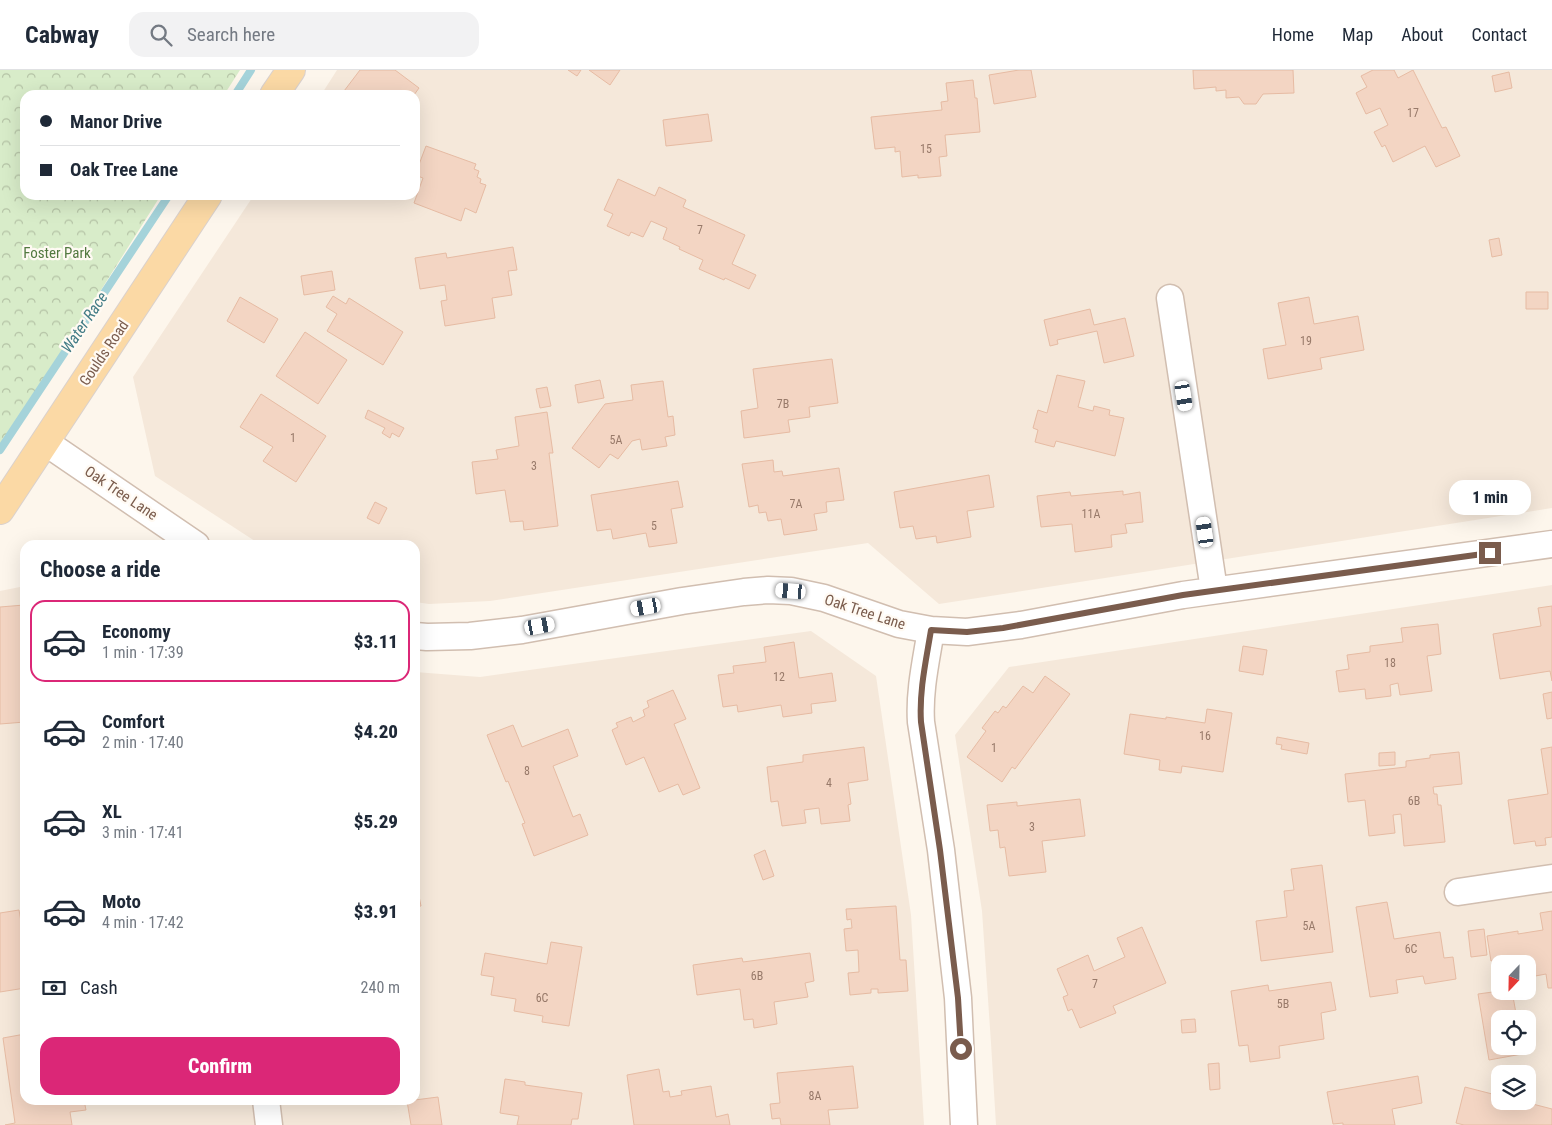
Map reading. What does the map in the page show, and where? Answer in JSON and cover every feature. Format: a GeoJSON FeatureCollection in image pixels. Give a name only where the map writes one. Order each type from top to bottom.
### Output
{"type":"FeatureCollection","features":[{"type":"Feature","properties":{"kind":"main road"},"geometry":{"type":"LineString","coordinates":[[277,90],[291,70]]}},
{"type":"Feature","properties":{"kind":"main road","name":"Goulds Road"},"geometry":{"type":"LineString","coordinates":[[0,510],[205,200]]}},
{"type":"Feature","properties":{"kind":"street"},"geometry":{"type":"LineString","coordinates":[[1170,298],[1214,590]]}},
{"type":"Feature","properties":{"kind":"street","name":"Oak Tree Lane"},"geometry":{"type":"LineString","coordinates":[[45,442],[189,540]]}},
{"type":"Feature","properties":{"kind":"street","name":"Oak Tree Lane"},"geometry":{"type":"LineString","coordinates":[[420,636],[470,636],[513,631],[682,601],[768,590],[791,591],[824,598],[883,620],[931,630],[967,632],[1003,628],[1214,590],[1552,544]]}},
{"type":"Feature","properties":{"kind":"street"},"geometry":{"type":"LineString","coordinates":[[931,630],[923,677],[920,717],[940,850],[958,998],[964,1125]]}},
{"type":"Feature","properties":{"kind":"street"},"geometry":{"type":"LineString","coordinates":[[1458,892],[1552,878]]}},
{"type":"Feature","properties":{"kind":"street"},"geometry":{"type":"LineString","coordinates":[[267,1105],[270,1125]]}},
{"type":"Feature","properties":{"kind":"shaded area"},"geometry":{"type":"Polygon","coordinates":[[[337,70],[1552,70],[1552,508],[939,604],[868,543],[490,601],[429,604],[420,603],[420,540],[253,540],[155,476],[133,377],[251,200],[420,200],[420,90],[324,90],[337,70]]]}},
{"type":"Feature","properties":{"kind":"shaded area"},"geometry":{"type":"Polygon","coordinates":[[[1552,585],[1552,1125],[996,1125],[982,911],[955,735],[1009,667],[1552,585]]]}},
{"type":"Feature","properties":{"kind":"shaded area"},"geometry":{"type":"Polygon","coordinates":[[[20,587],[20,1105],[420,1105],[420,672],[480,677],[811,631],[876,676],[911,915],[924,1125],[0,1125],[0,591],[20,587]]]}},
{"type":"Feature","properties":{"kind":"green space","name":"Foster Park"},"geometry":{"type":"Polygon","coordinates":[[[0,70],[240,70],[227,90],[20,90],[20,200],[158,200],[0,450],[0,70]]]}},
{"type":"Feature","properties":{"kind":"building"},"geometry":{"type":"Polygon","coordinates":[[[360,70],[395,70],[419,88],[418,90],[345,90],[360,70]]]}},
{"type":"Feature","properties":{"kind":"building"},"geometry":{"type":"Polygon","coordinates":[[[568,70],[581,70],[577,76],[568,70]]]}},
{"type":"Feature","properties":{"kind":"building"},"geometry":{"type":"Polygon","coordinates":[[[589,70],[620,70],[610,85],[589,70]]]}},
{"type":"Feature","properties":{"kind":"building"},"geometry":{"type":"Polygon","coordinates":[[[1031,70],[1036,97],[994,104],[989,75],[1031,70]]]}},
{"type":"Feature","properties":{"kind":"building"},"geometry":{"type":"Polygon","coordinates":[[[1193,70],[1293,70],[1294,93],[1263,94],[1256,104],[1244,104],[1239,97],[1226,98],[1226,90],[1216,91],[1216,87],[1194,89],[1193,70]]]}},
{"type":"Feature","properties":{"kind":"building"},"geometry":{"type":"Polygon","coordinates":[[[1373,70],[1394,70],[1398,78],[1413,70],[1442,128],[1446,127],[1460,156],[1436,167],[1425,146],[1393,162],[1385,145],[1382,147],[1374,132],[1388,125],[1380,108],[1366,114],[1356,93],[1367,87],[1361,76],[1373,70]]]}},
{"type":"Feature","properties":{"kind":"building"},"geometry":{"type":"Polygon","coordinates":[[[1509,72],[1512,88],[1495,92],[1492,76],[1509,72]]]}},
{"type":"Feature","properties":{"kind":"building"},"geometry":{"type":"Polygon","coordinates":[[[973,80],[975,98],[977,98],[980,132],[945,135],[947,156],[939,157],[941,176],[918,178],[918,175],[902,177],[900,151],[895,152],[895,147],[875,149],[871,117],[942,110],[941,102],[948,101],[946,83],[973,80]]]}},
{"type":"Feature","properties":{"kind":"building"},"geometry":{"type":"Polygon","coordinates":[[[708,114],[712,141],[666,146],[663,120],[708,114]]]}},
{"type":"Feature","properties":{"kind":"building"},"geometry":{"type":"Polygon","coordinates":[[[426,146],[476,164],[474,169],[479,171],[477,177],[481,179],[480,183],[486,185],[476,213],[465,208],[461,221],[414,203],[415,200],[420,200],[420,186],[423,178],[420,177],[420,162],[426,146]]]}},
{"type":"Feature","properties":{"kind":"building"},"geometry":{"type":"Polygon","coordinates":[[[618,179],[655,196],[659,187],[686,200],[683,207],[745,235],[732,264],[756,275],[749,289],[699,269],[703,260],[663,239],[667,228],[651,221],[643,237],[631,232],[629,236],[607,226],[613,214],[604,210],[618,179]]]}},
{"type":"Feature","properties":{"kind":"building"},"geometry":{"type":"Polygon","coordinates":[[[1499,238],[1502,255],[1492,257],[1489,240],[1499,238]]]}},
{"type":"Feature","properties":{"kind":"building"},"geometry":{"type":"Polygon","coordinates":[[[513,247],[517,270],[508,271],[512,295],[492,298],[495,318],[445,326],[441,301],[447,300],[445,285],[420,289],[415,258],[446,253],[447,258],[513,247]]]}},
{"type":"Feature","properties":{"kind":"building"},"geometry":{"type":"Polygon","coordinates":[[[332,271],[335,290],[304,295],[301,276],[332,271]]]}},
{"type":"Feature","properties":{"kind":"building"},"geometry":{"type":"Polygon","coordinates":[[[1526,292],[1548,292],[1548,309],[1526,309],[1526,292]]]}},
{"type":"Feature","properties":{"kind":"building"},"geometry":{"type":"Polygon","coordinates":[[[333,296],[346,304],[349,298],[403,332],[383,365],[327,331],[337,314],[326,307],[333,296]]]}},
{"type":"Feature","properties":{"kind":"building"},"geometry":{"type":"Polygon","coordinates":[[[240,297],[278,319],[264,343],[227,321],[240,297]]]}},
{"type":"Feature","properties":{"kind":"building"},"geometry":{"type":"Polygon","coordinates":[[[1309,297],[1314,324],[1358,316],[1364,350],[1320,358],[1322,369],[1268,379],[1263,349],[1286,345],[1278,303],[1309,297]]]}},
{"type":"Feature","properties":{"kind":"building"},"geometry":{"type":"Polygon","coordinates":[[[1090,309],[1094,325],[1125,318],[1134,356],[1104,363],[1097,331],[1057,340],[1058,344],[1050,346],[1044,320],[1090,309]]]}},
{"type":"Feature","properties":{"kind":"building"},"geometry":{"type":"Polygon","coordinates":[[[305,332],[347,360],[318,404],[276,376],[305,332]]]}},
{"type":"Feature","properties":{"kind":"building"},"geometry":{"type":"Polygon","coordinates":[[[832,359],[838,403],[809,407],[810,417],[788,420],[790,432],[744,438],[741,411],[758,408],[753,369],[832,359]]]}},
{"type":"Feature","properties":{"kind":"building"},"geometry":{"type":"Polygon","coordinates":[[[1057,375],[1085,381],[1078,407],[1093,411],[1094,406],[1110,410],[1109,415],[1124,418],[1115,456],[1056,441],[1054,447],[1035,442],[1038,430],[1033,428],[1038,410],[1047,413],[1057,375]]]}},
{"type":"Feature","properties":{"kind":"building"},"geometry":{"type":"Polygon","coordinates":[[[600,380],[604,398],[578,403],[575,385],[600,380]]]}},
{"type":"Feature","properties":{"kind":"building"},"geometry":{"type":"Polygon","coordinates":[[[663,381],[668,417],[673,416],[675,435],[665,437],[667,446],[642,450],[640,439],[632,441],[618,459],[610,454],[599,468],[572,448],[605,404],[633,400],[631,385],[663,381]]]}},
{"type":"Feature","properties":{"kind":"building"},"geometry":{"type":"Polygon","coordinates":[[[547,387],[551,406],[540,408],[536,389],[547,387]]]}},
{"type":"Feature","properties":{"kind":"building"},"geometry":{"type":"Polygon","coordinates":[[[261,394],[326,436],[296,482],[263,461],[273,447],[240,427],[261,394]]]}},
{"type":"Feature","properties":{"kind":"building"},"geometry":{"type":"Polygon","coordinates":[[[368,410],[404,428],[399,437],[392,433],[390,438],[382,433],[385,428],[365,418],[368,410]]]}},
{"type":"Feature","properties":{"kind":"building"},"geometry":{"type":"Polygon","coordinates":[[[547,412],[553,453],[549,453],[558,526],[524,530],[523,521],[510,522],[505,490],[476,494],[472,462],[498,459],[496,450],[519,446],[515,417],[547,412]]]}},
{"type":"Feature","properties":{"kind":"building"},"geometry":{"type":"Polygon","coordinates":[[[773,460],[774,472],[782,471],[783,476],[839,468],[844,500],[826,502],[827,512],[814,514],[817,530],[784,535],[781,519],[768,521],[766,512],[759,513],[758,505],[749,507],[742,464],[773,460]]]}},
{"type":"Feature","properties":{"kind":"building"},"geometry":{"type":"Polygon","coordinates":[[[989,475],[994,507],[967,511],[971,537],[937,543],[936,536],[916,539],[913,526],[900,528],[894,492],[989,475]]]}},
{"type":"Feature","properties":{"kind":"building"},"geometry":{"type":"Polygon","coordinates":[[[678,481],[683,507],[671,509],[677,543],[649,547],[646,533],[613,539],[611,529],[597,531],[591,495],[678,481]]]}},
{"type":"Feature","properties":{"kind":"building"},"geometry":{"type":"Polygon","coordinates":[[[1123,491],[1123,495],[1140,492],[1143,522],[1125,524],[1127,533],[1111,535],[1112,547],[1075,552],[1072,524],[1041,527],[1037,496],[1070,492],[1071,496],[1123,491]]]}},
{"type":"Feature","properties":{"kind":"building"},"geometry":{"type":"Polygon","coordinates":[[[375,502],[387,508],[379,524],[367,518],[375,502]]]}},
{"type":"Feature","properties":{"kind":"building"},"geometry":{"type":"Polygon","coordinates":[[[20,605],[20,722],[0,724],[0,607],[20,605]]]}},
{"type":"Feature","properties":{"kind":"building"},"geometry":{"type":"Polygon","coordinates":[[[1552,606],[1552,681],[1550,671],[1500,679],[1493,634],[1541,626],[1538,608],[1552,606]]]}},
{"type":"Feature","properties":{"kind":"building"},"geometry":{"type":"Polygon","coordinates":[[[1438,624],[1441,654],[1427,656],[1432,691],[1400,695],[1398,683],[1390,685],[1391,696],[1366,699],[1365,689],[1339,692],[1336,671],[1349,669],[1347,655],[1370,652],[1370,646],[1403,642],[1401,628],[1438,624]]]}},
{"type":"Feature","properties":{"kind":"building"},"geometry":{"type":"Polygon","coordinates":[[[794,642],[799,678],[832,673],[836,701],[811,704],[812,713],[783,717],[781,705],[738,712],[737,705],[723,707],[718,675],[734,673],[733,666],[766,662],[764,647],[794,642]]]}},
{"type":"Feature","properties":{"kind":"building"},"geometry":{"type":"Polygon","coordinates":[[[1243,646],[1267,650],[1263,675],[1239,671],[1243,646]]]}},
{"type":"Feature","properties":{"kind":"building"},"geometry":{"type":"Polygon","coordinates":[[[1045,676],[1070,694],[1015,769],[1012,767],[1002,782],[967,757],[986,731],[982,728],[995,711],[998,713],[1003,706],[1006,708],[1023,686],[1033,693],[1045,676]]]}},
{"type":"Feature","properties":{"kind":"building"},"geometry":{"type":"Polygon","coordinates":[[[673,690],[686,719],[674,724],[700,788],[683,795],[678,784],[659,792],[644,757],[626,765],[612,730],[618,727],[616,723],[631,717],[633,722],[645,716],[643,710],[649,707],[647,701],[673,690]]]}},
{"type":"Feature","properties":{"kind":"building"},"geometry":{"type":"Polygon","coordinates":[[[1552,692],[1552,718],[1547,719],[1543,694],[1552,692]]]}},
{"type":"Feature","properties":{"kind":"building"},"geometry":{"type":"Polygon","coordinates":[[[1207,709],[1232,713],[1223,772],[1182,766],[1181,773],[1159,770],[1160,760],[1124,754],[1130,714],[1205,723],[1207,709]]]}},
{"type":"Feature","properties":{"kind":"building"},"geometry":{"type":"Polygon","coordinates":[[[513,725],[522,747],[568,729],[578,756],[553,766],[573,817],[580,814],[588,835],[534,856],[522,824],[525,823],[487,735],[513,725]]]}},
{"type":"Feature","properties":{"kind":"building"},"geometry":{"type":"Polygon","coordinates":[[[1277,737],[1309,743],[1307,754],[1281,749],[1282,745],[1276,744],[1277,737]]]}},
{"type":"Feature","properties":{"kind":"building"},"geometry":{"type":"Polygon","coordinates":[[[864,747],[868,780],[848,783],[851,804],[848,805],[850,821],[821,824],[819,808],[804,810],[806,823],[782,826],[778,801],[771,802],[767,767],[803,762],[803,755],[864,747]]]}},
{"type":"Feature","properties":{"kind":"building"},"geometry":{"type":"Polygon","coordinates":[[[1552,747],[1552,837],[1545,838],[1546,845],[1536,846],[1535,841],[1514,844],[1508,800],[1548,794],[1541,749],[1552,747]]]}},
{"type":"Feature","properties":{"kind":"building"},"geometry":{"type":"Polygon","coordinates":[[[1395,752],[1395,765],[1379,766],[1379,753],[1395,752]]]}},
{"type":"Feature","properties":{"kind":"building"},"geometry":{"type":"Polygon","coordinates":[[[1459,752],[1462,784],[1433,787],[1434,794],[1437,794],[1438,805],[1441,805],[1445,842],[1404,846],[1401,814],[1393,815],[1395,833],[1369,836],[1365,800],[1348,802],[1345,774],[1406,767],[1406,761],[1430,758],[1430,755],[1459,752]]]}},
{"type":"Feature","properties":{"kind":"building"},"geometry":{"type":"Polygon","coordinates":[[[1080,799],[1085,836],[1042,841],[1046,872],[1009,876],[1005,847],[1000,848],[998,830],[990,831],[987,805],[1017,802],[1017,806],[1080,799]]]}},
{"type":"Feature","properties":{"kind":"building"},"geometry":{"type":"Polygon","coordinates":[[[765,850],[774,876],[763,880],[754,855],[765,850]]]}},
{"type":"Feature","properties":{"kind":"building"},"geometry":{"type":"Polygon","coordinates":[[[1322,865],[1333,952],[1261,961],[1256,921],[1287,917],[1284,891],[1294,890],[1291,869],[1322,865]]]}},
{"type":"Feature","properties":{"kind":"building"},"geometry":{"type":"Polygon","coordinates":[[[1387,902],[1394,939],[1440,932],[1444,958],[1453,957],[1456,979],[1425,984],[1423,976],[1396,980],[1398,993],[1370,997],[1356,907],[1387,902]]]}},
{"type":"Feature","properties":{"kind":"building"},"geometry":{"type":"Polygon","coordinates":[[[896,906],[900,960],[906,960],[908,991],[878,993],[878,989],[871,989],[871,993],[850,995],[848,973],[859,972],[858,950],[846,951],[844,929],[852,928],[851,919],[847,920],[846,909],[896,906]]]}},
{"type":"Feature","properties":{"kind":"building"},"geometry":{"type":"Polygon","coordinates":[[[19,910],[20,989],[0,992],[0,913],[19,910]]]}},
{"type":"Feature","properties":{"kind":"building"},"geometry":{"type":"Polygon","coordinates":[[[1552,911],[1552,988],[1548,988],[1546,974],[1536,976],[1536,955],[1491,955],[1491,961],[1487,936],[1518,931],[1518,934],[1543,930],[1540,913],[1552,911]]]}},
{"type":"Feature","properties":{"kind":"building"},"geometry":{"type":"Polygon","coordinates":[[[1142,927],[1166,983],[1113,1006],[1116,1013],[1080,1028],[1072,1009],[1068,1011],[1063,997],[1068,995],[1057,969],[1088,955],[1094,971],[1125,957],[1117,938],[1142,927]]]}},
{"type":"Feature","properties":{"kind":"building"},"geometry":{"type":"Polygon","coordinates":[[[1484,929],[1487,955],[1471,957],[1468,931],[1484,929]]]}},
{"type":"Feature","properties":{"kind":"building"},"geometry":{"type":"Polygon","coordinates":[[[551,942],[582,947],[569,1026],[542,1022],[543,1016],[514,1011],[516,999],[491,995],[494,977],[481,975],[485,953],[547,964],[551,942]]]}},
{"type":"Feature","properties":{"kind":"building"},"geometry":{"type":"Polygon","coordinates":[[[810,953],[814,981],[805,983],[808,997],[774,1002],[777,1024],[754,1028],[753,1019],[744,1020],[740,989],[697,995],[693,965],[742,958],[743,962],[810,953]]]}},
{"type":"Feature","properties":{"kind":"building"},"geometry":{"type":"Polygon","coordinates":[[[1331,982],[1336,1010],[1321,1013],[1324,1039],[1279,1046],[1280,1058],[1250,1062],[1248,1045],[1239,1046],[1231,991],[1268,985],[1269,991],[1331,982]]]}},
{"type":"Feature","properties":{"kind":"building"},"geometry":{"type":"Polygon","coordinates":[[[1491,992],[1491,1000],[1514,1000],[1515,1010],[1491,1010],[1491,1055],[1516,1055],[1489,1060],[1478,994],[1491,992]]]}},
{"type":"Feature","properties":{"kind":"building"},"geometry":{"type":"Polygon","coordinates":[[[1195,1019],[1196,1032],[1182,1033],[1181,1020],[1195,1019]]]}},
{"type":"Feature","properties":{"kind":"building"},"geometry":{"type":"Polygon","coordinates":[[[20,1035],[20,1105],[85,1105],[86,1110],[70,1112],[72,1125],[5,1125],[15,1123],[3,1038],[20,1035]]]}},
{"type":"Feature","properties":{"kind":"building"},"geometry":{"type":"Polygon","coordinates":[[[1219,1063],[1220,1089],[1210,1090],[1208,1064],[1219,1063]]]}},
{"type":"Feature","properties":{"kind":"building"},"geometry":{"type":"Polygon","coordinates":[[[853,1066],[858,1108],[828,1110],[830,1125],[781,1125],[780,1118],[772,1119],[770,1104],[780,1103],[777,1073],[853,1066]]]}},
{"type":"Feature","properties":{"kind":"building"},"geometry":{"type":"Polygon","coordinates":[[[659,1069],[663,1092],[669,1091],[670,1097],[682,1095],[681,1091],[711,1086],[716,1117],[728,1114],[730,1125],[634,1125],[627,1075],[659,1069]]]}},
{"type":"Feature","properties":{"kind":"building"},"geometry":{"type":"Polygon","coordinates":[[[1418,1076],[1422,1103],[1392,1109],[1395,1125],[1333,1124],[1327,1092],[1418,1076]]]}},
{"type":"Feature","properties":{"kind":"building"},"geometry":{"type":"Polygon","coordinates":[[[505,1079],[525,1082],[525,1085],[582,1093],[578,1119],[572,1119],[571,1125],[517,1125],[519,1116],[500,1113],[505,1079]]]}},
{"type":"Feature","properties":{"kind":"building"},"geometry":{"type":"Polygon","coordinates":[[[1465,1087],[1491,1094],[1491,1110],[1536,1110],[1536,1105],[1552,1109],[1552,1125],[1464,1125],[1456,1123],[1465,1087]]]}},
{"type":"Feature","properties":{"kind":"building"},"geometry":{"type":"Polygon","coordinates":[[[438,1097],[442,1125],[411,1125],[408,1105],[420,1105],[420,1099],[438,1097]]]}},
{"type":"Feature","properties":{"kind":"waterway","name":"Water Race"},"geometry":{"type":"LineString","coordinates":[[238,90],[251,70]]}},
{"type":"Feature","properties":{"kind":"waterway","name":"Water Race"},"geometry":{"type":"LineString","coordinates":[[0,450],[166,200]]}},
{"type":"Feature","properties":{"kind":"route"},"geometry":{"type":"LineString","coordinates":[[961,1049],[958,998],[940,850],[921,722],[920,701],[931,630],[967,632],[1003,628],[1183,595],[1490,553]]}}]}
